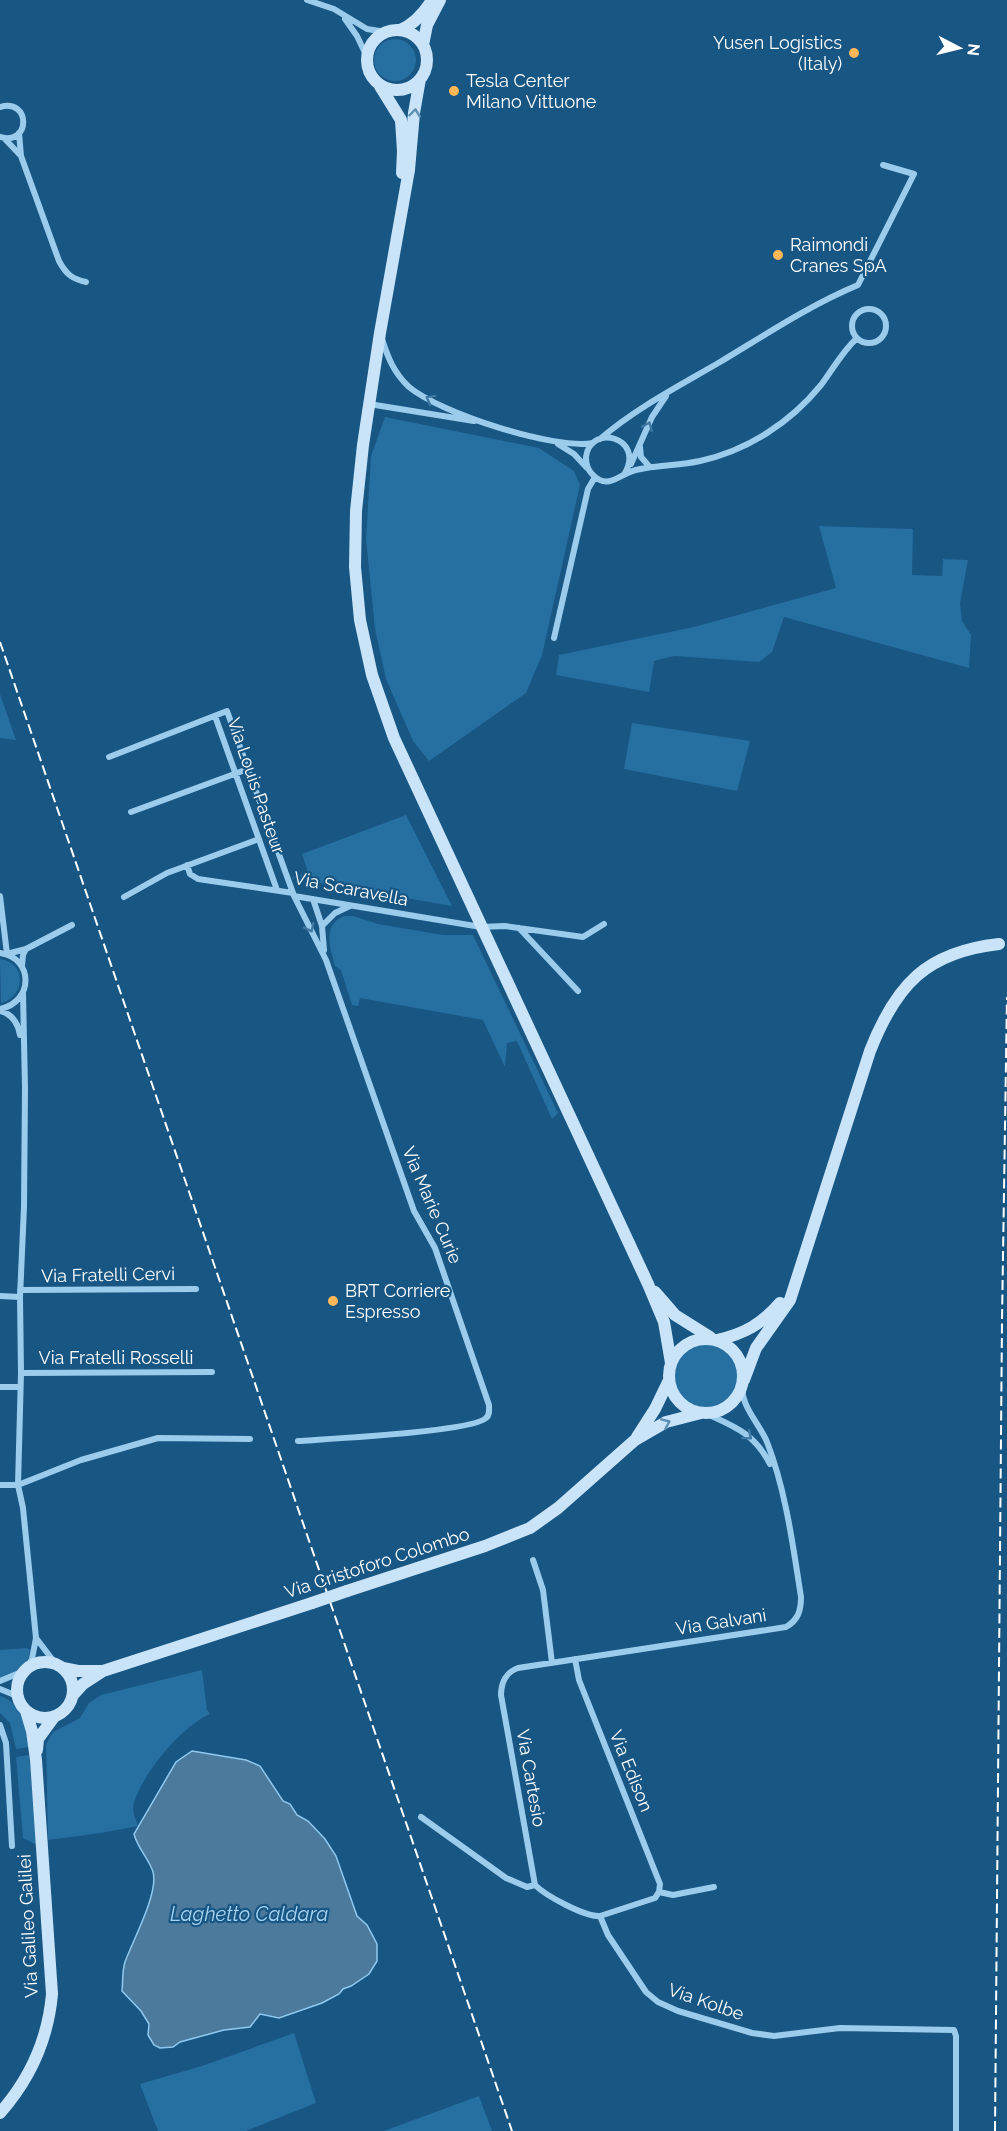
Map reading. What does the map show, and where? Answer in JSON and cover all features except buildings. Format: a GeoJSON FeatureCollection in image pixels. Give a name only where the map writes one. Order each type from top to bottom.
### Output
{"type":"FeatureCollection","features":[{"type":"Feature","properties":{"kind":"street"},"geometry":{"type":"LineString","coordinates":[[307,0],[324,5],[367,29],[386,32],[400,30],[413,24],[432,0]]}},
{"type":"Feature","properties":{"kind":"street"},"geometry":{"type":"LineString","coordinates":[[440,0],[427,26],[423,45],[426,65],[420,79],[414,114],[410,170],[369,404],[358,482],[355,535],[356,594],[365,647],[379,697],[394,738],[648,1284],[664,1322],[671,1363],[669,1380],[673,1392],[689,1409],[703,1413],[717,1412],[736,1398],[756,1348],[790,1300],[870,1051],[892,1004],[904,988],[932,964],[964,950],[999,944]]}},
{"type":"Feature","properties":{"kind":"street"},"geometry":{"type":"LineString","coordinates":[[343,16],[357,36],[367,57],[370,74],[401,120],[403,151],[398,233]]}},
{"type":"Feature","properties":{"kind":"street"},"geometry":{"type":"LineString","coordinates":[[400,30],[414,36],[423,45]]}},
{"type":"Feature","properties":{"kind":"street"},"geometry":{"type":"LineString","coordinates":[[367,57],[373,41],[386,32]]}},
{"type":"Feature","properties":{"kind":"street"},"geometry":{"type":"LineString","coordinates":[[379,85],[398,90],[411,87],[420,79]]}},
{"type":"Feature","properties":{"kind":"street"},"geometry":{"type":"LineString","coordinates":[[0,98],[3,103],[16,108],[23,117],[19,133],[9,138],[2,138]]}},
{"type":"Feature","properties":{"kind":"street"},"geometry":{"type":"LineString","coordinates":[[0,107],[11,106]]}},
{"type":"Feature","properties":{"kind":"street"},"geometry":{"type":"LineString","coordinates":[[19,133],[21,156],[59,261],[66,273],[76,280],[86,282]]}},
{"type":"Feature","properties":{"kind":"street"},"geometry":{"type":"LineString","coordinates":[[2,138],[21,156]]}},
{"type":"Feature","properties":{"kind":"street"},"geometry":{"type":"LineString","coordinates":[[589,470],[586,456],[596,441],[629,417],[816,305],[858,285],[914,174],[883,165]]}},
{"type":"Feature","properties":{"kind":"street"},"geometry":{"type":"LineString","coordinates":[[872,310],[881,315],[886,325],[883,336],[879,340],[868,343],[858,339],[852,329],[857,314],[872,310]]}},
{"type":"Feature","properties":{"kind":"street"},"geometry":{"type":"LineString","coordinates":[[381,333],[389,363],[411,389],[441,405],[484,423]]}},
{"type":"Feature","properties":{"kind":"street"},"geometry":{"type":"LineString","coordinates":[[549,440],[568,450],[595,477],[606,482],[613,481],[627,470],[709,459],[765,435],[785,421],[814,393],[843,352],[858,339]]}},
{"type":"Feature","properties":{"kind":"street"},"geometry":{"type":"LineString","coordinates":[[627,470],[632,455],[640,445],[656,409],[675,389]]}},
{"type":"Feature","properties":{"kind":"street"},"geometry":{"type":"LineString","coordinates":[[369,404],[484,423],[549,440],[578,444],[607,437],[621,441],[632,455],[651,466]]}},
{"type":"Feature","properties":{"kind":"street"},"geometry":{"type":"LineString","coordinates":[[640,445],[641,457],[651,466]]}},
{"type":"Feature","properties":{"kind":"street"},"geometry":{"type":"LineString","coordinates":[[554,638],[588,489],[595,477]]}},
{"type":"Feature","properties":{"kind":"street","name":"Via Louis Pasteur"},"geometry":{"type":"LineString","coordinates":[[277,890],[215,716],[227,711],[294,894]]}},
{"type":"Feature","properties":{"kind":"street"},"geometry":{"type":"LineString","coordinates":[[109,757],[215,716]]}},
{"type":"Feature","properties":{"kind":"street"},"geometry":{"type":"LineString","coordinates":[[131,812],[248,769]]}},
{"type":"Feature","properties":{"kind":"street"},"geometry":{"type":"LineString","coordinates":[[124,897],[166,873],[273,837]]}},
{"type":"Feature","properties":{"kind":"street","name":"Via Scaravella"},"geometry":{"type":"LineString","coordinates":[[187,865],[190,874],[198,879],[277,890],[351,906],[481,927],[505,926],[583,937],[604,924]]}},
{"type":"Feature","properties":{"kind":"street","name":"Via Marie Curie"},"geometry":{"type":"LineString","coordinates":[[294,894],[326,960],[410,1201],[435,1248],[489,1405],[489,1413],[479,1422],[448,1428],[298,1441]]}},
{"type":"Feature","properties":{"kind":"street"},"geometry":{"type":"LineString","coordinates":[[0,896],[4,953]]}},
{"type":"Feature","properties":{"kind":"street"},"geometry":{"type":"LineString","coordinates":[[313,899],[322,926],[322,945],[326,960]]}},
{"type":"Feature","properties":{"kind":"street"},"geometry":{"type":"LineString","coordinates":[[322,926],[334,913],[351,906]]}},
{"type":"Feature","properties":{"kind":"street"},"geometry":{"type":"LineString","coordinates":[[4,953],[26,949],[72,925]]}},
{"type":"Feature","properties":{"kind":"street"},"geometry":{"type":"LineString","coordinates":[[519,928],[578,991]]}},
{"type":"Feature","properties":{"kind":"street"},"geometry":{"type":"LineString","coordinates":[[17,1696],[19,1678],[32,1659],[36,1638],[23,1508],[18,1485],[21,1373],[20,1294],[24,1197],[23,993],[26,982],[22,966],[26,949]]}},
{"type":"Feature","properties":{"kind":"street"},"geometry":{"type":"LineString","coordinates":[[4,953],[15,958],[22,966]]}},
{"type":"Feature","properties":{"kind":"street"},"geometry":{"type":"LineString","coordinates":[[0,1010],[16,1003],[23,993]]}},
{"type":"Feature","properties":{"kind":"street"},"geometry":{"type":"LineString","coordinates":[[0,1010],[16,1021],[23,1053]]}},
{"type":"Feature","properties":{"kind":"street"},"geometry":{"type":"LineString","coordinates":[[648,1284],[675,1315],[729,1345],[743,1367],[743,1384]]}},
{"type":"Feature","properties":{"kind":"street","name":"Via Fratelli Cervi"},"geometry":{"type":"LineString","coordinates":[[0,1296],[195,1289]]}},
{"type":"Feature","properties":{"kind":"street"},"geometry":{"type":"LineString","coordinates":[[671,1363],[688,1343],[700,1339],[715,1339],[752,1329],[794,1290]]}},
{"type":"Feature","properties":{"kind":"street","name":"Via Fratelli Rosselli"},"geometry":{"type":"LineString","coordinates":[[21,1373],[212,1372]]}},
{"type":"Feature","properties":{"kind":"street","name":"Via Cristoforo Colombo"},"geometry":{"type":"LineString","coordinates":[[634,1440],[655,1409],[669,1380]]}},
{"type":"Feature","properties":{"kind":"street","name":"Via Galvani"},"geometry":{"type":"LineString","coordinates":[[506,1677],[518,1668],[786,1627],[796,1620],[801,1608],[801,1597],[791,1535],[766,1441],[746,1407],[743,1384]]}},
{"type":"Feature","properties":{"kind":"street"},"geometry":{"type":"LineString","coordinates":[[0,1387],[20,1387]]}},
{"type":"Feature","properties":{"kind":"street","name":"Via Galvani"},"geometry":{"type":"LineString","coordinates":[[703,1413],[737,1427],[752,1438],[765,1455],[776,1476]]}},
{"type":"Feature","properties":{"kind":"street","name":"Via Cristoforo Colombo"},"geometry":{"type":"LineString","coordinates":[[73,1695],[83,1684],[103,1671],[312,1604],[485,1546],[531,1528],[558,1508],[634,1440],[666,1422],[703,1413]]}},
{"type":"Feature","properties":{"kind":"street"},"geometry":{"type":"LineString","coordinates":[[0,1485],[18,1485],[81,1460],[158,1438],[250,1439]]}},
{"type":"Feature","properties":{"kind":"street"},"geometry":{"type":"LineString","coordinates":[[533,1560],[543,1590],[552,1663]]}},
{"type":"Feature","properties":{"kind":"street"},"geometry":{"type":"LineString","coordinates":[[0,1689],[17,1696],[26,1711],[39,1718],[54,1717],[63,1712],[69,1704],[73,1695],[72,1680],[36,1638]]}},
{"type":"Feature","properties":{"kind":"street","name":"Via Edison"},"geometry":{"type":"LineString","coordinates":[[575,1659],[579,1680],[660,1884],[659,1892]]}},
{"type":"Feature","properties":{"kind":"street"},"geometry":{"type":"LineString","coordinates":[[0,1681],[36,1663],[45,1661],[59,1666]]}},
{"type":"Feature","properties":{"kind":"street","name":"Via Cristoforo Colombo"},"geometry":{"type":"LineString","coordinates":[[59,1666],[78,1671],[103,1671]]}},
{"type":"Feature","properties":{"kind":"street","name":"Via Cartesio"},"geometry":{"type":"LineString","coordinates":[[506,1677],[501,1688],[501,1695],[536,1885]]}},
{"type":"Feature","properties":{"kind":"street","name":"Via Galileo Galilei"},"geometry":{"type":"LineString","coordinates":[[0,2113],[22,2085],[41,2048],[50,2012],[52,1972],[36,1760],[32,1731],[26,1711]]}},
{"type":"Feature","properties":{"kind":"street","name":"Via Galileo Galilei"},"geometry":{"type":"LineString","coordinates":[[36,1760],[38,1739],[54,1717]]}},
{"type":"Feature","properties":{"kind":"street"},"geometry":{"type":"LineString","coordinates":[[0,1725],[6,1743],[12,1846]]}},
{"type":"Feature","properties":{"kind":"street"},"geometry":{"type":"LineString","coordinates":[[421,1817],[506,1878],[527,1887],[536,1885],[541,1891],[586,1914],[600,1916],[655,1898],[659,1892],[673,1895],[714,1887]]}},
{"type":"Feature","properties":{"kind":"street","name":"Via Kolbe"},"geometry":{"type":"LineString","coordinates":[[600,1916],[608,1935],[646,1992],[658,2002],[678,2011],[752,2033],[774,2036],[840,2028],[954,2030],[956,2036],[956,2131]]}},
{"type":"Feature","properties":{"kind":"shaded area"},"geometry":{"type":"Polygon","coordinates":[[[395,39],[410,45],[416,60],[410,75],[395,81],[380,75],[374,60],[380,45],[395,39]]]}},
{"type":"Feature","properties":{"kind":"shaded area"},"geometry":{"type":"Polygon","coordinates":[[[385,417],[539,448],[574,471],[580,485],[542,655],[526,693],[429,761],[413,741],[386,679],[375,629],[366,539],[371,456],[385,417]]]}},
{"type":"Feature","properties":{"kind":"shaded area"},"geometry":{"type":"Polygon","coordinates":[[[819,526],[913,529],[912,575],[942,576],[943,559],[968,560],[960,603],[962,621],[971,635],[969,668],[784,617],[772,652],[759,662],[674,656],[654,661],[649,692],[556,675],[559,655],[694,627],[836,588],[819,526]]]}},
{"type":"Feature","properties":{"kind":"shaded area"},"geometry":{"type":"Polygon","coordinates":[[[0,694],[16,740],[0,738],[0,694]]]}},
{"type":"Feature","properties":{"kind":"shaded area"},"geometry":{"type":"Polygon","coordinates":[[[632,723],[750,741],[737,791],[624,769],[632,723]]]}},
{"type":"Feature","properties":{"kind":"shaded area"},"geometry":{"type":"Polygon","coordinates":[[[406,815],[452,906],[291,878],[308,872],[302,854],[406,815]]]}},
{"type":"Feature","properties":{"kind":"shaded area"},"geometry":{"type":"Polygon","coordinates":[[[344,916],[443,935],[473,935],[558,1113],[552,1119],[517,1041],[507,1043],[505,1067],[483,1020],[360,998],[358,1006],[352,1005],[341,970],[335,966],[329,938],[333,925],[344,916]]]}},
{"type":"Feature","properties":{"kind":"shaded area"},"geometry":{"type":"Polygon","coordinates":[[[0,959],[15,967],[20,980],[15,994],[1,1003],[0,959]]]}},
{"type":"Feature","properties":{"kind":"shaded area"},"geometry":{"type":"Polygon","coordinates":[[[706,1344],[724,1350],[732,1358],[738,1376],[732,1394],[724,1402],[706,1408],[688,1402],[680,1394],[674,1376],[680,1358],[688,1350],[706,1344]]]}},
{"type":"Feature","properties":{"kind":"shaded area"},"geometry":{"type":"Polygon","coordinates":[[[27,1648],[30,1650],[29,1656],[24,1666],[0,1678],[0,1650],[27,1648]]]}},
{"type":"Feature","properties":{"kind":"shaded area"},"geometry":{"type":"Polygon","coordinates":[[[202,1670],[207,1710],[210,1714],[187,1729],[164,1752],[145,1779],[133,1806],[138,1826],[48,1840],[46,1744],[53,1732],[80,1718],[89,1703],[101,1695],[202,1670]]]}},
{"type":"Feature","properties":{"kind":"shaded area"},"geometry":{"type":"Polygon","coordinates":[[[0,1696],[13,1704],[22,1717],[29,1747],[16,1749],[10,1723],[0,1713],[0,1696]]]}},
{"type":"Feature","properties":{"kind":"shaded area"},"geometry":{"type":"Polygon","coordinates":[[[29,1755],[37,1845],[23,1838],[16,1757],[29,1755]]]}},
{"type":"Feature","properties":{"kind":"shaded area"},"geometry":{"type":"Polygon","coordinates":[[[294,2033],[316,2103],[246,2131],[158,2131],[140,2084],[202,2066],[294,2033]]]}},
{"type":"Feature","properties":{"kind":"shaded area"},"geometry":{"type":"Polygon","coordinates":[[[479,2096],[492,2131],[384,2131],[479,2096]]]}},
{"type":"Feature","properties":{"kind":"water","name":"Laghetto Caldara"},"geometry":{"type":"Polygon","coordinates":[[[192,1751],[246,1760],[260,1766],[283,1801],[290,1804],[297,1815],[308,1821],[325,1839],[336,1856],[357,1916],[367,1925],[377,1944],[377,1961],[369,1974],[322,2003],[279,2018],[260,2014],[250,2027],[224,2030],[180,2042],[173,2047],[160,2048],[154,2045],[148,2035],[149,2024],[141,2011],[122,1991],[125,1962],[149,1904],[154,1881],[151,1867],[134,1834],[176,1762],[192,1751]]]}},
{"type":"Feature","properties":{"kind":"railway"},"geometry":{"type":"LineString","coordinates":[[0,642],[512,2131]]}},
{"type":"Feature","properties":{"kind":"railway"},"geometry":{"type":"LineString","coordinates":[[995,2131],[1007,997]]}},
{"type":"Feature","properties":{"kind":"place","name":"Yusen Logistics (Italy)"},"geometry":{"type":"Point","coordinates":[854,53]}},
{"type":"Feature","properties":{"kind":"place","name":"Tesla Center Milano Vittuone"},"geometry":{"type":"Point","coordinates":[454,91]}},
{"type":"Feature","properties":{"kind":"place","name":"Raimondi Cranes SpA"},"geometry":{"type":"Point","coordinates":[778,255]}},
{"type":"Feature","properties":{"kind":"place","name":"BRT Corriere Espresso"},"geometry":{"type":"Point","coordinates":[333,1301]}}]}
